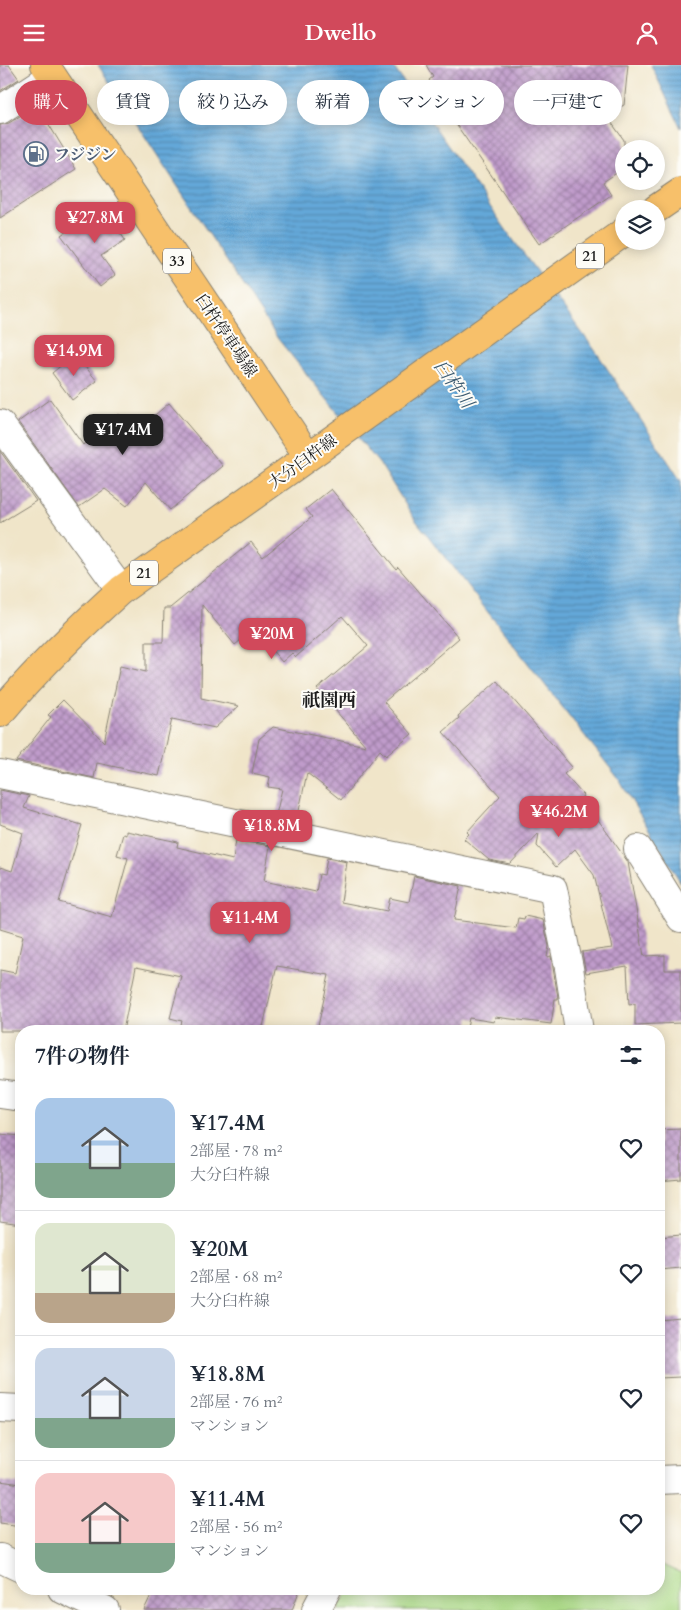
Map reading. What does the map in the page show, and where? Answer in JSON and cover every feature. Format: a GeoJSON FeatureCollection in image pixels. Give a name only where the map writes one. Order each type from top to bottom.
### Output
{"type":"FeatureCollection","features":[{"type":"Feature","properties":{"kind":"main road","name":"臼杵停車場線"},"geometry":{"type":"LineString","coordinates":[[49,71],[308,457]]}},
{"type":"Feature","properties":{"kind":"main road"},"geometry":{"type":"LineString","coordinates":[[665,203],[681,192]]}},
{"type":"Feature","properties":{"kind":"main road","name":"大分臼杵線"},"geometry":{"type":"LineString","coordinates":[[0,713],[43,664],[121,590],[308,457],[330,439],[615,238]]}},
{"type":"Feature","properties":{"kind":"street"},"geometry":{"type":"LineString","coordinates":[[0,110],[49,71]]}},
{"type":"Feature","properties":{"kind":"street"},"geometry":{"type":"LineString","coordinates":[[0,424],[121,590]]}},
{"type":"Feature","properties":{"kind":"street"},"geometry":{"type":"LineString","coordinates":[[0,774],[553,889],[578,1025]]}},
{"type":"Feature","properties":{"kind":"street"},"geometry":{"type":"LineString","coordinates":[[638,849],[681,918]]}},
{"type":"Feature","properties":{"kind":"street"},"geometry":{"type":"LineString","coordinates":[[0,1094],[15,1096]]}},
{"type":"Feature","properties":{"kind":"street"},"geometry":{"type":"LineString","coordinates":[[0,1408],[15,1409]]}},
{"type":"Feature","properties":{"kind":"street"},"geometry":{"type":"LineString","coordinates":[[665,1480],[681,1479]]}},
{"type":"Feature","properties":{"kind":"street"},"geometry":{"type":"LineString","coordinates":[[0,1558],[15,1566]]}},
{"type":"Feature","properties":{"kind":"street"},"geometry":{"type":"LineString","coordinates":[[74,1595],[104,1610]]}},
{"type":"Feature","properties":{"kind":"street"},"geometry":{"type":"LineString","coordinates":[[316,1610],[324,1595]]}},
{"type":"Feature","properties":{"kind":"green space"},"geometry":{"type":"Polygon","coordinates":[[[665,1566],[681,1573],[681,1610],[338,1610],[345,1595],[665,1595],[665,1566]]]}},
{"type":"Feature","properties":{"kind":"water","name":"臼杵川"},"geometry":{"type":"Polygon","coordinates":[[[98,65],[392,65],[402,80],[379,80],[379,125],[434,125],[511,237],[597,353],[681,481],[681,883],[618,778],[414,518],[382,467],[278,339],[137,125],[169,125],[169,80],[108,80],[98,65]]]}},
{"type":"Feature","properties":{"kind":"water"},"geometry":{"type":"Polygon","coordinates":[[[651,65],[681,65],[681,128],[651,65]]]}},
{"type":"Feature","properties":{"kind":"building"},"geometry":{"type":"Polygon","coordinates":[[[0,65],[9,65],[19,79],[0,91],[0,65]]]}},
{"type":"Feature","properties":{"kind":"building"},"geometry":{"type":"Polygon","coordinates":[[[426,65],[628,65],[624,105],[622,106],[622,80],[514,80],[514,125],[613,125],[624,140],[615,140],[615,174],[603,182],[611,195],[539,244],[456,125],[504,125],[504,80],[429,80],[433,77],[426,65]]]}},
{"type":"Feature","properties":{"kind":"building","name":"フジジン"},"geometry":{"type":"Polygon","coordinates":[[[15,119],[15,125],[49,125],[76,169],[0,218],[0,125],[15,119]]]}},
{"type":"Feature","properties":{"kind":"building"},"geometry":{"type":"Polygon","coordinates":[[[103,207],[125,240],[101,256],[115,275],[100,287],[61,235],[103,207]]]}},
{"type":"Feature","properties":{"kind":"building"},"geometry":{"type":"Polygon","coordinates":[[[75,354],[97,381],[72,400],[52,373],[75,354]]]}},
{"type":"Feature","properties":{"kind":"building"},"geometry":{"type":"Polygon","coordinates":[[[50,399],[83,445],[119,414],[135,432],[169,403],[223,466],[170,510],[146,482],[127,506],[105,489],[79,507],[18,422],[50,399]]]}},
{"type":"Feature","properties":{"kind":"building"},"geometry":{"type":"Polygon","coordinates":[[[0,451],[36,501],[0,523],[0,451]]]}},
{"type":"Feature","properties":{"kind":"building"},"geometry":{"type":"Polygon","coordinates":[[[331,489],[396,569],[398,567],[459,638],[384,702],[412,734],[386,756],[380,750],[341,800],[307,773],[297,820],[276,815],[282,789],[268,787],[270,777],[252,773],[259,739],[273,727],[366,746],[317,689],[368,646],[342,616],[296,657],[292,653],[282,662],[254,629],[235,645],[202,605],[201,698],[239,706],[215,728],[172,719],[159,776],[97,763],[94,778],[16,761],[51,717],[48,715],[63,700],[104,742],[120,666],[146,672],[146,642],[163,642],[164,608],[170,608],[251,542],[263,557],[312,517],[306,509],[331,489]]]}},
{"type":"Feature","properties":{"kind":"building"},"geometry":{"type":"Polygon","coordinates":[[[497,681],[572,767],[564,774],[583,795],[582,797],[628,862],[644,956],[665,955],[665,970],[681,970],[681,1023],[635,1025],[635,1004],[629,1005],[627,966],[586,973],[582,952],[612,948],[594,875],[575,849],[556,867],[537,846],[539,833],[510,864],[489,860],[464,839],[469,834],[467,832],[500,796],[443,732],[497,681]]]}},
{"type":"Feature","properties":{"kind":"building"},"geometry":{"type":"Polygon","coordinates":[[[0,790],[29,796],[24,808],[82,825],[59,902],[112,917],[128,858],[117,855],[123,834],[126,835],[126,831],[178,842],[177,847],[233,860],[236,840],[270,846],[264,881],[316,892],[319,874],[324,875],[327,858],[347,862],[341,902],[387,911],[390,898],[409,902],[414,876],[461,886],[454,920],[516,928],[518,918],[524,919],[525,916],[543,920],[549,946],[547,957],[551,956],[558,997],[558,999],[555,999],[551,1024],[495,1017],[494,1022],[469,1018],[468,1025],[318,1025],[329,975],[277,966],[263,1025],[181,1025],[182,1021],[170,1018],[181,976],[136,967],[124,1025],[15,1025],[15,1031],[0,1031],[0,970],[15,973],[23,936],[0,929],[0,867],[12,871],[23,833],[0,824],[0,790]]]}},
{"type":"Feature","properties":{"kind":"building"},"geometry":{"type":"Polygon","coordinates":[[[681,1129],[681,1179],[665,1180],[665,1130],[681,1129]]]}},
{"type":"Feature","properties":{"kind":"building"},"geometry":{"type":"Polygon","coordinates":[[[0,1134],[15,1135],[15,1223],[0,1221],[0,1134]]]}},
{"type":"Feature","properties":{"kind":"building"},"geometry":{"type":"Polygon","coordinates":[[[681,1235],[681,1268],[665,1269],[665,1236],[681,1235]]]}},
{"type":"Feature","properties":{"kind":"building"},"geometry":{"type":"Polygon","coordinates":[[[681,1318],[681,1377],[665,1378],[665,1319],[681,1318]]]}},
{"type":"Feature","properties":{"kind":"building"},"geometry":{"type":"Polygon","coordinates":[[[0,1481],[15,1483],[15,1525],[0,1523],[0,1481]]]}},
{"type":"Feature","properties":{"kind":"building"},"geometry":{"type":"Polygon","coordinates":[[[151,1595],[298,1595],[292,1610],[144,1610],[151,1595]]]}},
{"type":"Feature","properties":{"kind":"place","name":"フジジン"},"geometry":{"type":"Point","coordinates":[36,154]}},
{"type":"Feature","properties":{"kind":"district","name":"祇園西"},"geometry":{"type":"Point","coordinates":[329,700]}}]}
